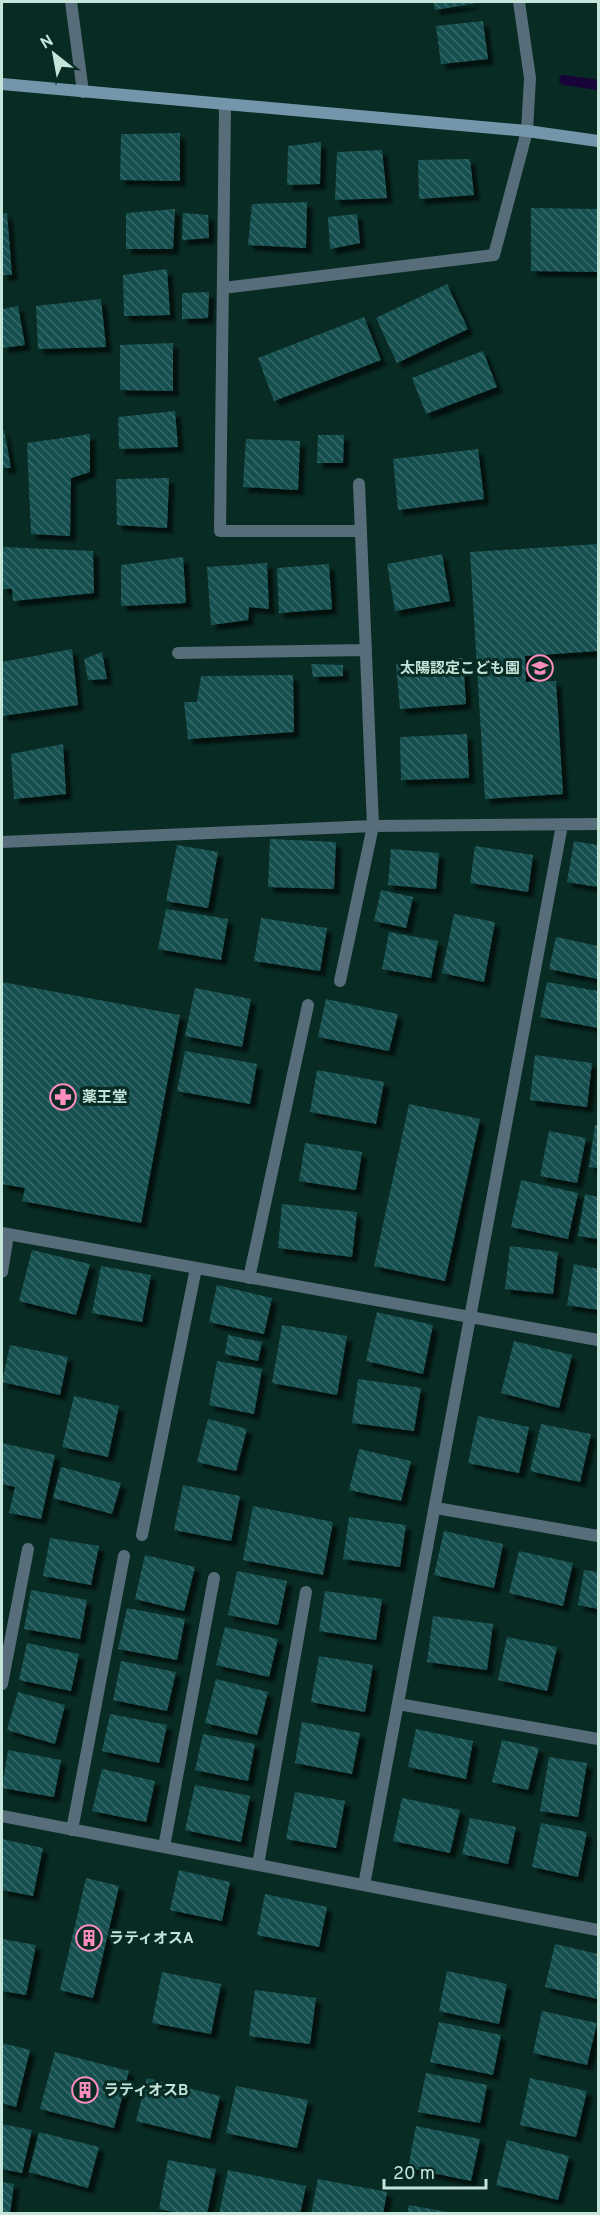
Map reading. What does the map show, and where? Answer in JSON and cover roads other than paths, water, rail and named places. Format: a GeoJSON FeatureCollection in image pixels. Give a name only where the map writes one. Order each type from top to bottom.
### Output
{"type":"FeatureCollection","features":[{"type":"Feature","properties":{"kind":"street"},"geometry":{"type":"LineString","coordinates":[[71,2],[83,92]]}},
{"type":"Feature","properties":{"kind":"street"},"geometry":{"type":"LineString","coordinates":[[223,288],[494,255],[527,131],[530,78],[519,2]]}},
{"type":"Feature","properties":{"kind":"street"},"geometry":{"type":"LineString","coordinates":[[2,84],[527,131],[598,141]]}},
{"type":"Feature","properties":{"kind":"street"},"geometry":{"type":"LineString","coordinates":[[225,105],[220,531],[361,531]]}},
{"type":"Feature","properties":{"kind":"street"},"geometry":{"type":"LineString","coordinates":[[340,981],[373,826],[359,484]]}},
{"type":"Feature","properties":{"kind":"street"},"geometry":{"type":"LineString","coordinates":[[178,653],[366,650]]}},
{"type":"Feature","properties":{"kind":"street"},"geometry":{"type":"LineString","coordinates":[[2,842],[373,826],[598,824]]}},
{"type":"Feature","properties":{"kind":"street"},"geometry":{"type":"LineString","coordinates":[[364,1885],[562,825]]}},
{"type":"Feature","properties":{"kind":"street"},"geometry":{"type":"LineString","coordinates":[[249,1278],[308,1005]]}},
{"type":"Feature","properties":{"kind":"street"},"geometry":{"type":"LineString","coordinates":[[2,1272],[5,1234],[598,1340]]}},
{"type":"Feature","properties":{"kind":"street"},"geometry":{"type":"LineString","coordinates":[[142,1535],[196,1268]]}},
{"type":"Feature","properties":{"kind":"street"},"geometry":{"type":"LineString","coordinates":[[436,1508],[598,1536]]}},
{"type":"Feature","properties":{"kind":"street"},"geometry":{"type":"LineString","coordinates":[[2,1684],[28,1549]]}},
{"type":"Feature","properties":{"kind":"street"},"geometry":{"type":"LineString","coordinates":[[72,1830],[124,1556]]}},
{"type":"Feature","properties":{"kind":"street"},"geometry":{"type":"LineString","coordinates":[[164,1847],[214,1578]]}},
{"type":"Feature","properties":{"kind":"street"},"geometry":{"type":"LineString","coordinates":[[258,1865],[306,1592]]}},
{"type":"Feature","properties":{"kind":"street"},"geometry":{"type":"LineString","coordinates":[[398,1704],[598,1739]]}},
{"type":"Feature","properties":{"kind":"street"},"geometry":{"type":"LineString","coordinates":[[2,1816],[598,1930]]}},
{"type":"Feature","properties":{"kind":"waterway"},"geometry":{"type":"LineString","coordinates":[[564,80],[598,85]]}},
{"type":"Feature","properties":{"kind":"place","name":"太陽認定こども園"},"geometry":{"type":"Point","coordinates":[540,668]}},
{"type":"Feature","properties":{"kind":"place","name":"薬王堂"},"geometry":{"type":"Point","coordinates":[63,1097]}},
{"type":"Feature","properties":{"kind":"place","name":"ラティオスA"},"geometry":{"type":"Point","coordinates":[89,1938]}},
{"type":"Feature","properties":{"kind":"place","name":"ラティオスB"},"geometry":{"type":"Point","coordinates":[85,2090]}}]}
